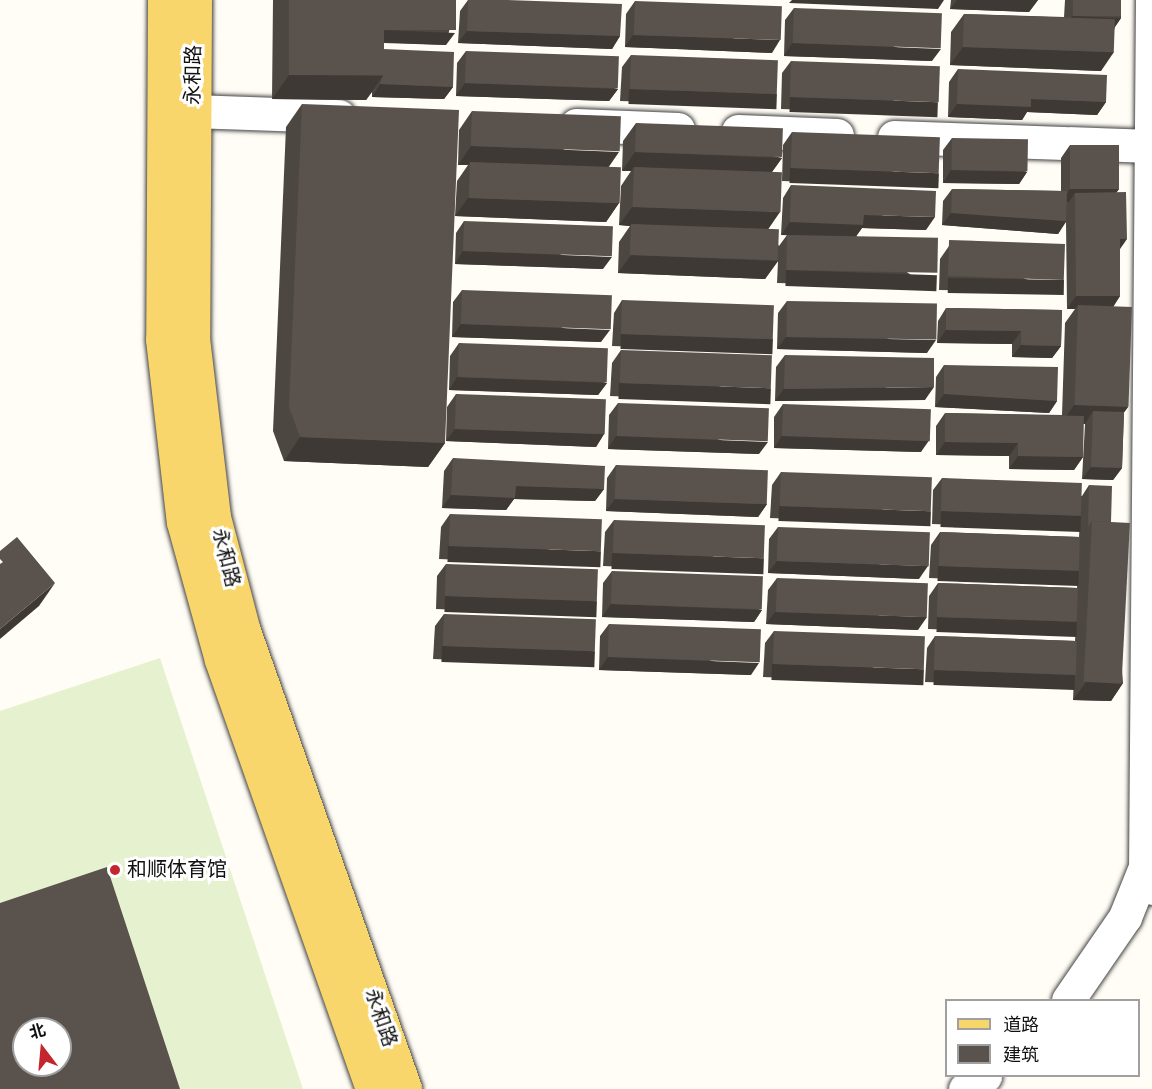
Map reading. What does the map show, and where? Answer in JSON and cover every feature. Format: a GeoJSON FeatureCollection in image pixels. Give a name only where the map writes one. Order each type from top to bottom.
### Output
{"type":"FeatureCollection","features":[{"type":"Feature","properties":{"kind":"main road","name":"永和路"},"geometry":{"type":"LineString","coordinates":[[164,0],[162,339],[183,522],[221,660],[372,1089]]}},
{"type":"Feature","properties":{"kind":"main road","name":"永和路"},"geometry":{"type":"LineString","coordinates":[[195,0],[193,338],[214,517],[248,642],[405,1089]]}},
{"type":"Feature","properties":{"kind":"street"},"geometry":{"type":"LineString","coordinates":[[1069,999],[1125,917],[1148,877],[1152,0]]}},
{"type":"Feature","properties":{"kind":"street"},"geometry":{"type":"LineString","coordinates":[[194,111],[366,117]]}},
{"type":"Feature","properties":{"kind":"street"},"geometry":{"type":"LineString","coordinates":[[548,124],[1150,146]]}},
{"type":"Feature","properties":{"kind":"street"},"geometry":{"type":"LineString","coordinates":[[965,1089],[983,1077]]}},
{"type":"Feature","properties":{"kind":"green space","name":"和顺体育馆"},"geometry":{"type":"Polygon","coordinates":[[[160,658],[303,1089],[0,1089],[0,711],[160,658]]]}},
{"type":"Feature","properties":{"kind":"building"},"geometry":{"type":"Polygon","coordinates":[[[289,0],[384,0],[384,75],[289,75],[289,0]]]}},
{"type":"Feature","properties":{"kind":"building"},"geometry":{"type":"Polygon","coordinates":[[[384,0],[456,0],[456,30],[384,30],[384,0]]]}},
{"type":"Feature","properties":{"kind":"building"},"geometry":{"type":"Polygon","coordinates":[[[468,0],[622,4],[620,36],[467,31],[468,0]]]}},
{"type":"Feature","properties":{"kind":"building"},"geometry":{"type":"Polygon","coordinates":[[[1073,0],[1121,0],[1121,16],[1073,16],[1073,0]]]}},
{"type":"Feature","properties":{"kind":"building"},"geometry":{"type":"Polygon","coordinates":[[[635,1],[782,6],[781,40],[634,35],[635,1]]]}},
{"type":"Feature","properties":{"kind":"building"},"geometry":{"type":"Polygon","coordinates":[[[794,8],[942,13],[941,48],[793,43],[794,8]]]}},
{"type":"Feature","properties":{"kind":"building"},"geometry":{"type":"Polygon","coordinates":[[[964,14],[1115,19],[1114,52],[963,47],[964,14]]]}},
{"type":"Feature","properties":{"kind":"building"},"geometry":{"type":"Polygon","coordinates":[[[383,49],[454,52],[453,87],[380,84],[383,76],[383,49]]]}},
{"type":"Feature","properties":{"kind":"building"},"geometry":{"type":"Polygon","coordinates":[[[466,51],[619,56],[618,88],[465,83],[466,51]]]}},
{"type":"Feature","properties":{"kind":"building"},"geometry":{"type":"Polygon","coordinates":[[[631,55],[778,60],[777,94],[630,89],[631,55]]]}},
{"type":"Feature","properties":{"kind":"building"},"geometry":{"type":"Polygon","coordinates":[[[791,61],[940,66],[939,102],[790,97],[791,61]]]}},
{"type":"Feature","properties":{"kind":"building"},"geometry":{"type":"Polygon","coordinates":[[[958,69],[1107,75],[1106,102],[1031,99],[1031,107],[957,104],[958,69]]]}},
{"type":"Feature","properties":{"kind":"building"},"geometry":{"type":"Polygon","coordinates":[[[302,104],[459,110],[445,443],[300,437],[289,407],[302,104]]]}},
{"type":"Feature","properties":{"kind":"building"},"geometry":{"type":"Polygon","coordinates":[[[472,111],[621,116],[620,151],[471,146],[472,111]]]}},
{"type":"Feature","properties":{"kind":"building"},"geometry":{"type":"Polygon","coordinates":[[[636,123],[783,128],[782,157],[635,152],[636,123]]]}},
{"type":"Feature","properties":{"kind":"building"},"geometry":{"type":"Polygon","coordinates":[[[792,132],[940,137],[939,173],[791,168],[792,132]]]}},
{"type":"Feature","properties":{"kind":"building"},"geometry":{"type":"Polygon","coordinates":[[[952,138],[1028,139],[1027,171],[951,170],[952,138]]]}},
{"type":"Feature","properties":{"kind":"building"},"geometry":{"type":"Polygon","coordinates":[[[1070,145],[1119,145],[1119,189],[1070,189],[1070,145]]]}},
{"type":"Feature","properties":{"kind":"building"},"geometry":{"type":"Polygon","coordinates":[[[470,162],[621,167],[620,203],[469,198],[470,162]]]}},
{"type":"Feature","properties":{"kind":"building"},"geometry":{"type":"Polygon","coordinates":[[[634,167],[782,172],[781,212],[633,207],[634,167]]]}},
{"type":"Feature","properties":{"kind":"building"},"geometry":{"type":"Polygon","coordinates":[[[791,185],[936,191],[935,217],[864,215],[863,225],[790,222],[791,185]]]}},
{"type":"Feature","properties":{"kind":"building"},"geometry":{"type":"Polygon","coordinates":[[[952,189],[1067,191],[1066,221],[951,213],[952,189]]]}},
{"type":"Feature","properties":{"kind":"building"},"geometry":{"type":"Polygon","coordinates":[[[1126,192],[1127,239],[1120,239],[1120,296],[1076,296],[1075,193],[1126,192]]]}},
{"type":"Feature","properties":{"kind":"building"},"geometry":{"type":"Polygon","coordinates":[[[464,221],[613,226],[612,256],[463,251],[464,221]]]}},
{"type":"Feature","properties":{"kind":"building"},"geometry":{"type":"Polygon","coordinates":[[[631,224],[779,229],[778,260],[630,255],[631,224]]]}},
{"type":"Feature","properties":{"kind":"building"},"geometry":{"type":"Polygon","coordinates":[[[787,235],[938,238],[937,273],[786,270],[787,235]]]}},
{"type":"Feature","properties":{"kind":"building"},"geometry":{"type":"Polygon","coordinates":[[[949,240],[1065,244],[1064,280],[948,276],[949,240]]]}},
{"type":"Feature","properties":{"kind":"building"},"geometry":{"type":"Polygon","coordinates":[[[462,290],[612,295],[611,329],[461,324],[462,290]]]}},
{"type":"Feature","properties":{"kind":"building"},"geometry":{"type":"Polygon","coordinates":[[[622,300],[774,305],[773,339],[621,334],[622,300]]]}},
{"type":"Feature","properties":{"kind":"building"},"geometry":{"type":"Polygon","coordinates":[[[787,301],[937,304],[936,340],[786,337],[787,301]]]}},
{"type":"Feature","properties":{"kind":"building"},"geometry":{"type":"Polygon","coordinates":[[[1078,305],[1132,307],[1128,407],[1075,405],[1078,305]]]}},
{"type":"Feature","properties":{"kind":"building"},"geometry":{"type":"Polygon","coordinates":[[[946,308],[1062,310],[1061,346],[1021,345],[1021,331],[946,330],[946,308]]]}},
{"type":"Feature","properties":{"kind":"building"},"geometry":{"type":"Polygon","coordinates":[[[459,343],[608,348],[607,382],[458,377],[459,343]]]}},
{"type":"Feature","properties":{"kind":"building"},"geometry":{"type":"Polygon","coordinates":[[[621,350],[772,355],[771,388],[620,383],[621,350]]]}},
{"type":"Feature","properties":{"kind":"building"},"geometry":{"type":"Polygon","coordinates":[[[785,355],[934,358],[934,387],[784,389],[785,355]]]}},
{"type":"Feature","properties":{"kind":"building"},"geometry":{"type":"Polygon","coordinates":[[[944,365],[1058,367],[1057,401],[944,394],[944,365]]]}},
{"type":"Feature","properties":{"kind":"building"},"geometry":{"type":"Polygon","coordinates":[[[456,394],[606,399],[605,434],[455,429],[456,394]]]}},
{"type":"Feature","properties":{"kind":"building"},"geometry":{"type":"Polygon","coordinates":[[[618,403],[769,408],[768,441],[617,436],[618,403]]]}},
{"type":"Feature","properties":{"kind":"building"},"geometry":{"type":"Polygon","coordinates":[[[783,404],[931,409],[930,441],[782,436],[783,404]]]}},
{"type":"Feature","properties":{"kind":"building"},"geometry":{"type":"Polygon","coordinates":[[[1093,411],[1124,412],[1122,468],[1091,467],[1093,411]]]}},
{"type":"Feature","properties":{"kind":"building"},"geometry":{"type":"Polygon","coordinates":[[[945,413],[1084,416],[1083,457],[1018,456],[1018,443],[945,442],[945,413]]]}},
{"type":"Feature","properties":{"kind":"building"},"geometry":{"type":"Polygon","coordinates":[[[453,458],[605,466],[604,489],[516,486],[515,498],[451,495],[453,458]]]}},
{"type":"Feature","properties":{"kind":"building"},"geometry":{"type":"Polygon","coordinates":[[[616,465],[768,470],[767,504],[615,499],[616,465]]]}},
{"type":"Feature","properties":{"kind":"building"},"geometry":{"type":"Polygon","coordinates":[[[781,472],[932,477],[931,511],[780,506],[781,472]]]}},
{"type":"Feature","properties":{"kind":"building"},"geometry":{"type":"Polygon","coordinates":[[[942,478],[1082,483],[1081,516],[941,511],[942,478]]]}},
{"type":"Feature","properties":{"kind":"building"},"geometry":{"type":"Polygon","coordinates":[[[1089,485],[1112,486],[1111,522],[1092,521],[1088,527],[1089,485]]]}},
{"type":"Feature","properties":{"kind":"building"},"geometry":{"type":"Polygon","coordinates":[[[450,514],[602,519],[601,551],[449,546],[450,514]]]}},
{"type":"Feature","properties":{"kind":"building"},"geometry":{"type":"Polygon","coordinates":[[[614,520],[765,525],[764,558],[613,553],[614,520]]]}},
{"type":"Feature","properties":{"kind":"building"},"geometry":{"type":"Polygon","coordinates":[[[1092,521],[1130,523],[1122,684],[1084,682],[1092,521]]]}},
{"type":"Feature","properties":{"kind":"building"},"geometry":{"type":"Polygon","coordinates":[[[778,527],[930,532],[929,566],[777,561],[778,527]]]}},
{"type":"Feature","properties":{"kind":"building"},"geometry":{"type":"Polygon","coordinates":[[[940,532],[1080,537],[1079,571],[939,566],[940,532]]]}},
{"type":"Feature","properties":{"kind":"building"},"geometry":{"type":"Polygon","coordinates":[[[17,537],[55,583],[0,629],[0,564],[3,562],[0,559],[0,551],[17,537]]]}},
{"type":"Feature","properties":{"kind":"building"},"geometry":{"type":"Polygon","coordinates":[[[446,564],[598,569],[597,601],[445,596],[446,564]]]}},
{"type":"Feature","properties":{"kind":"building"},"geometry":{"type":"Polygon","coordinates":[[[612,571],[763,576],[762,609],[611,604],[612,571]]]}},
{"type":"Feature","properties":{"kind":"building"},"geometry":{"type":"Polygon","coordinates":[[[777,578],[928,583],[927,617],[776,612],[777,578]]]}},
{"type":"Feature","properties":{"kind":"building"},"geometry":{"type":"Polygon","coordinates":[[[938,583],[1078,588],[1077,622],[937,617],[938,583]]]}},
{"type":"Feature","properties":{"kind":"building"},"geometry":{"type":"Polygon","coordinates":[[[444,614],[596,619],[595,651],[443,646],[444,614]]]}},
{"type":"Feature","properties":{"kind":"building"},"geometry":{"type":"Polygon","coordinates":[[[609,624],[761,629],[760,662],[608,657],[609,624]]]}},
{"type":"Feature","properties":{"kind":"building"},"geometry":{"type":"Polygon","coordinates":[[[774,631],[925,636],[924,669],[773,664],[774,631]]]}},
{"type":"Feature","properties":{"kind":"building"},"geometry":{"type":"Polygon","coordinates":[[[935,636],[1077,641],[1076,675],[934,670],[935,636]]]}},
{"type":"Feature","properties":{"kind":"building"},"geometry":{"type":"Polygon","coordinates":[[[107,867],[180,1089],[0,1089],[0,903],[107,867]]]}},
{"type":"Feature","properties":{"kind":"place","name":"和顺体育馆"},"geometry":{"type":"Point","coordinates":[115,870]}}]}
